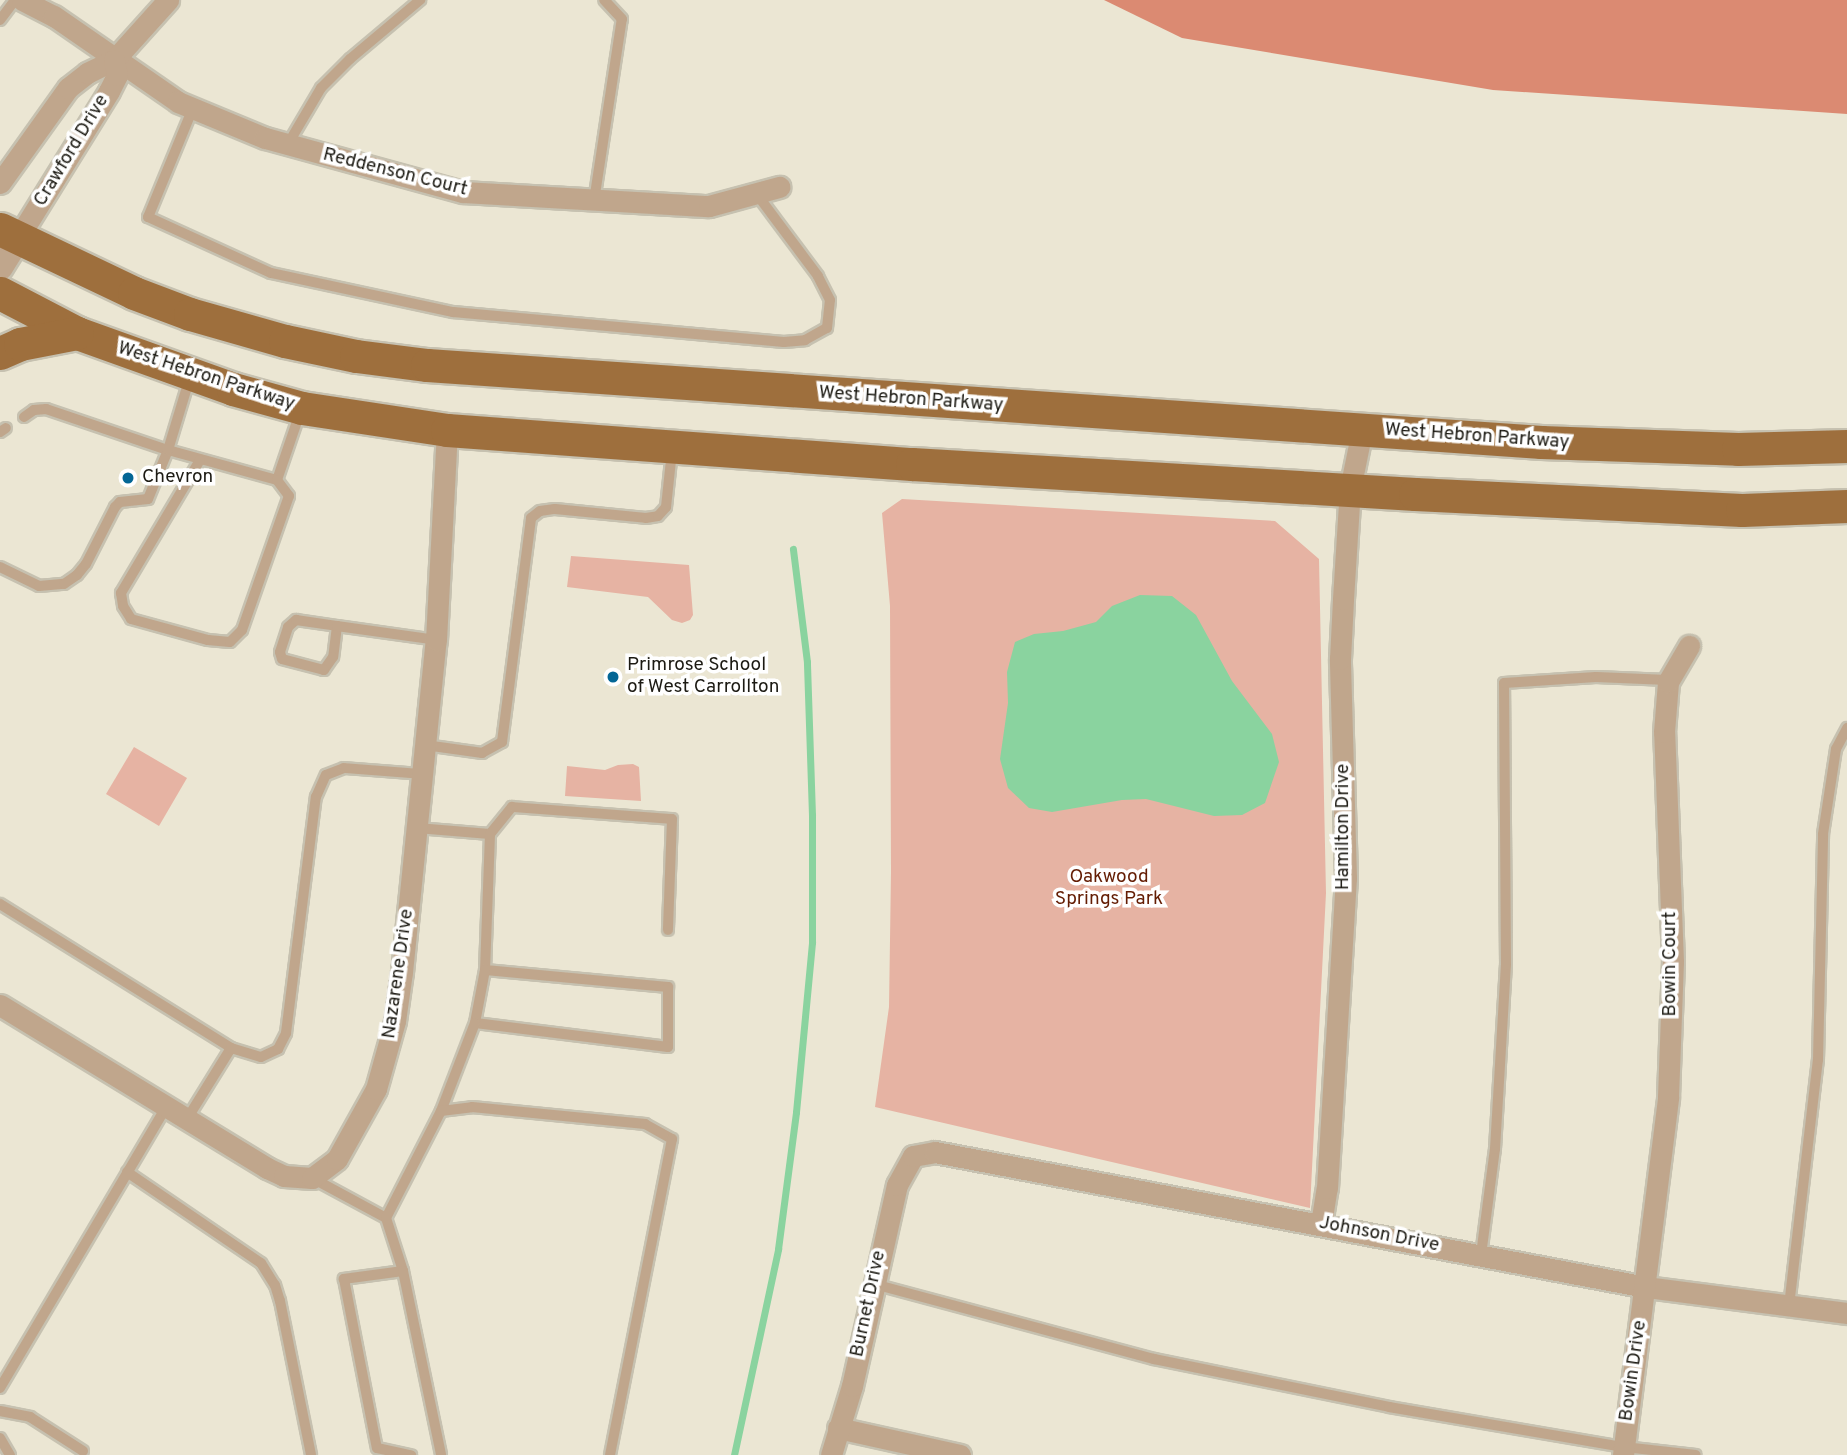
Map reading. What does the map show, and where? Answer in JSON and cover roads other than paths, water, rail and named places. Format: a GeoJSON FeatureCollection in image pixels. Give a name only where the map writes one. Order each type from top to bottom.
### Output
{"type":"FeatureCollection","features":[{"type":"Feature","properties":{"kind":"main road","name":"West Hebron Parkway"},"geometry":{"type":"LineString","coordinates":[[9,233],[134,293],[190,314],[285,341],[356,356],[496,372],[1541,442],[1738,449],[1847,446]]}},
{"type":"Feature","properties":{"kind":"main road","name":"West Hebron Parkway"},"geometry":{"type":"LineString","coordinates":[[0,293],[77,333],[191,374],[302,408],[447,430],[912,464],[1350,489],[1742,510],[1847,506]]}},
{"type":"Feature","properties":{"kind":"main road"},"geometry":{"type":"LineString","coordinates":[[0,353],[20,344],[77,333]]}},
{"type":"Feature","properties":{"kind":"street","name":"Reddenson Court"},"geometry":{"type":"LineString","coordinates":[[22,0],[54,16],[178,102],[288,144],[463,192],[709,206],[779,187]]}},
{"type":"Feature","properties":{"kind":"street","name":"Crawford Drive"},"geometry":{"type":"LineString","coordinates":[[0,183],[68,88],[87,73],[114,60],[168,0]]}},
{"type":"Feature","properties":{"kind":"street","name":"Crawford Drive"},"geometry":{"type":"LineString","coordinates":[[9,233],[109,91],[117,75],[114,60]]}},
{"type":"Feature","properties":{"kind":"street"},"geometry":{"type":"LineString","coordinates":[[0,267],[9,233]]}},
{"type":"Feature","properties":{"kind":"street","name":"Nazarene Drive"},"geometry":{"type":"LineString","coordinates":[[312,1178],[326,1169],[349,1142],[376,1089],[386,1056],[402,972],[436,640],[447,430]]}},
{"type":"Feature","properties":{"kind":"street","name":"Hamilton Drive"},"geometry":{"type":"LineString","coordinates":[[1321,1224],[1327,1188],[1346,878],[1340,659],[1350,489],[1362,430]]}},
{"type":"Feature","properties":{"kind":"street","name":"Bowin Court"},"geometry":{"type":"LineString","coordinates":[[1646,1287],[1668,1097],[1673,962],[1664,732],[1668,680],[1689,646]]}},
{"type":"Feature","properties":{"kind":"street"},"geometry":{"type":"LineString","coordinates":[[0,1005],[267,1168],[284,1175],[312,1178]]}},
{"type":"Feature","properties":{"kind":"street","name":"Johnson Drive"},"geometry":{"type":"LineString","coordinates":[[913,1156],[935,1152],[1646,1287],[1847,1313]]}},
{"type":"Feature","properties":{"kind":"street","name":"Burnet Drive"},"geometry":{"type":"LineString","coordinates":[[831,1455],[852,1386],[897,1185],[913,1156]]}},
{"type":"Feature","properties":{"kind":"street","name":"Bowin Drive"},"geometry":{"type":"LineString","coordinates":[[1623,1451],[1646,1287]]}},
{"type":"Feature","properties":{"kind":"street"},"geometry":{"type":"LineString","coordinates":[[838,1428],[960,1455]]}},
{"type":"Feature","properties":{"kind":"lane"},"geometry":{"type":"LineString","coordinates":[[0,20],[15,0]]}},
{"type":"Feature","properties":{"kind":"lane"},"geometry":{"type":"LineString","coordinates":[[288,144],[321,88],[350,59],[420,0]]}},
{"type":"Feature","properties":{"kind":"lane"},"geometry":{"type":"LineString","coordinates":[[594,201],[622,19],[604,0]]}},
{"type":"Feature","properties":{"kind":"lane"},"geometry":{"type":"LineString","coordinates":[[193,108],[148,217],[271,273],[453,312],[784,342],[804,340],[827,328],[830,300],[818,276],[755,193]]}},
{"type":"Feature","properties":{"kind":"lane"},"geometry":{"type":"LineString","coordinates":[[0,567],[39,586],[64,584],[86,564],[109,517],[120,502],[148,499],[168,450],[191,374]]}},
{"type":"Feature","properties":{"kind":"lane"},"geometry":{"type":"LineString","coordinates":[[277,480],[302,408]]}},
{"type":"Feature","properties":{"kind":"lane"},"geometry":{"type":"LineString","coordinates":[[24,417],[34,410],[46,410],[168,450],[277,480],[289,496],[242,630],[230,642],[208,640],[131,619],[122,606],[121,593],[201,460]]}},
{"type":"Feature","properties":{"kind":"lane"},"geometry":{"type":"LineString","coordinates":[[425,746],[482,753],[502,742],[531,518],[540,511],[555,509],[658,516],[666,507],[672,445]]}},
{"type":"Feature","properties":{"kind":"lane"},"geometry":{"type":"LineString","coordinates":[[337,626],[333,657],[324,670],[282,659],[280,652],[288,626],[296,620],[436,640]]}},
{"type":"Feature","properties":{"kind":"lane"},"geometry":{"type":"LineString","coordinates":[[1481,1255],[1495,1149],[1506,965],[1504,683],[1596,677],[1668,680]]}},
{"type":"Feature","properties":{"kind":"lane"},"geometry":{"type":"LineString","coordinates":[[1789,1306],[1818,1060],[1823,834],[1836,749],[1847,728]]}},
{"type":"Feature","properties":{"kind":"lane"},"geometry":{"type":"LineString","coordinates":[[0,904],[231,1048],[261,1057],[278,1049],[286,1033],[316,797],[326,775],[344,768],[422,774]]}},
{"type":"Feature","properties":{"kind":"lane"},"geometry":{"type":"LineString","coordinates":[[386,1219],[441,1111],[475,1023],[485,970],[490,834],[512,807],[672,819],[668,930]]}},
{"type":"Feature","properties":{"kind":"lane"},"geometry":{"type":"LineString","coordinates":[[417,828],[490,834]]}},
{"type":"Feature","properties":{"kind":"lane"},"geometry":{"type":"LineString","coordinates":[[475,1023],[668,1047],[668,987],[485,970]]}},
{"type":"Feature","properties":{"kind":"lane"},"geometry":{"type":"LineString","coordinates":[[187,1119],[231,1048]]}},
{"type":"Feature","properties":{"kind":"lane"},"geometry":{"type":"LineString","coordinates":[[0,1388],[166,1107]]}},
{"type":"Feature","properties":{"kind":"lane"},"geometry":{"type":"LineString","coordinates":[[441,1111],[472,1107],[645,1124],[672,1139],[610,1455]]}},
{"type":"Feature","properties":{"kind":"lane"},"geometry":{"type":"LineString","coordinates":[[127,1172],[261,1263],[275,1284],[311,1455]]}},
{"type":"Feature","properties":{"kind":"lane"},"geometry":{"type":"LineString","coordinates":[[312,1178],[386,1219],[403,1271],[440,1455]]}},
{"type":"Feature","properties":{"kind":"lane"},"geometry":{"type":"LineString","coordinates":[[403,1271],[344,1279],[377,1448],[411,1455]]}},
{"type":"Feature","properties":{"kind":"lane"},"geometry":{"type":"LineString","coordinates":[[874,1284],[1154,1359],[1623,1451],[1696,1455]]}},
{"type":"Feature","properties":{"kind":"lane"},"geometry":{"type":"LineString","coordinates":[[0,1411],[30,1417],[83,1451]]}},
{"type":"Feature","properties":{"kind":"lane"},"geometry":{"type":"LineString","coordinates":[[0,1438],[10,1455]]}},
{"type":"Feature","properties":{"kind":"waterway"},"geometry":{"type":"LineString","coordinates":[[734,1455],[778,1249],[796,1112],[812,942],[812,815],[807,662],[793,549]]}},
{"type":"Feature","properties":{"kind":"place","name":"Chevron"},"geometry":{"type":"Point","coordinates":[128,478]}},
{"type":"Feature","properties":{"kind":"place","name":"Primrose School of West Carrollton"},"geometry":{"type":"Point","coordinates":[613,677]}},
{"type":"Feature","properties":{"kind":"park label","name":"Oakwood Springs Park"},"geometry":{"type":"Point","coordinates":[1109,889]}}]}
